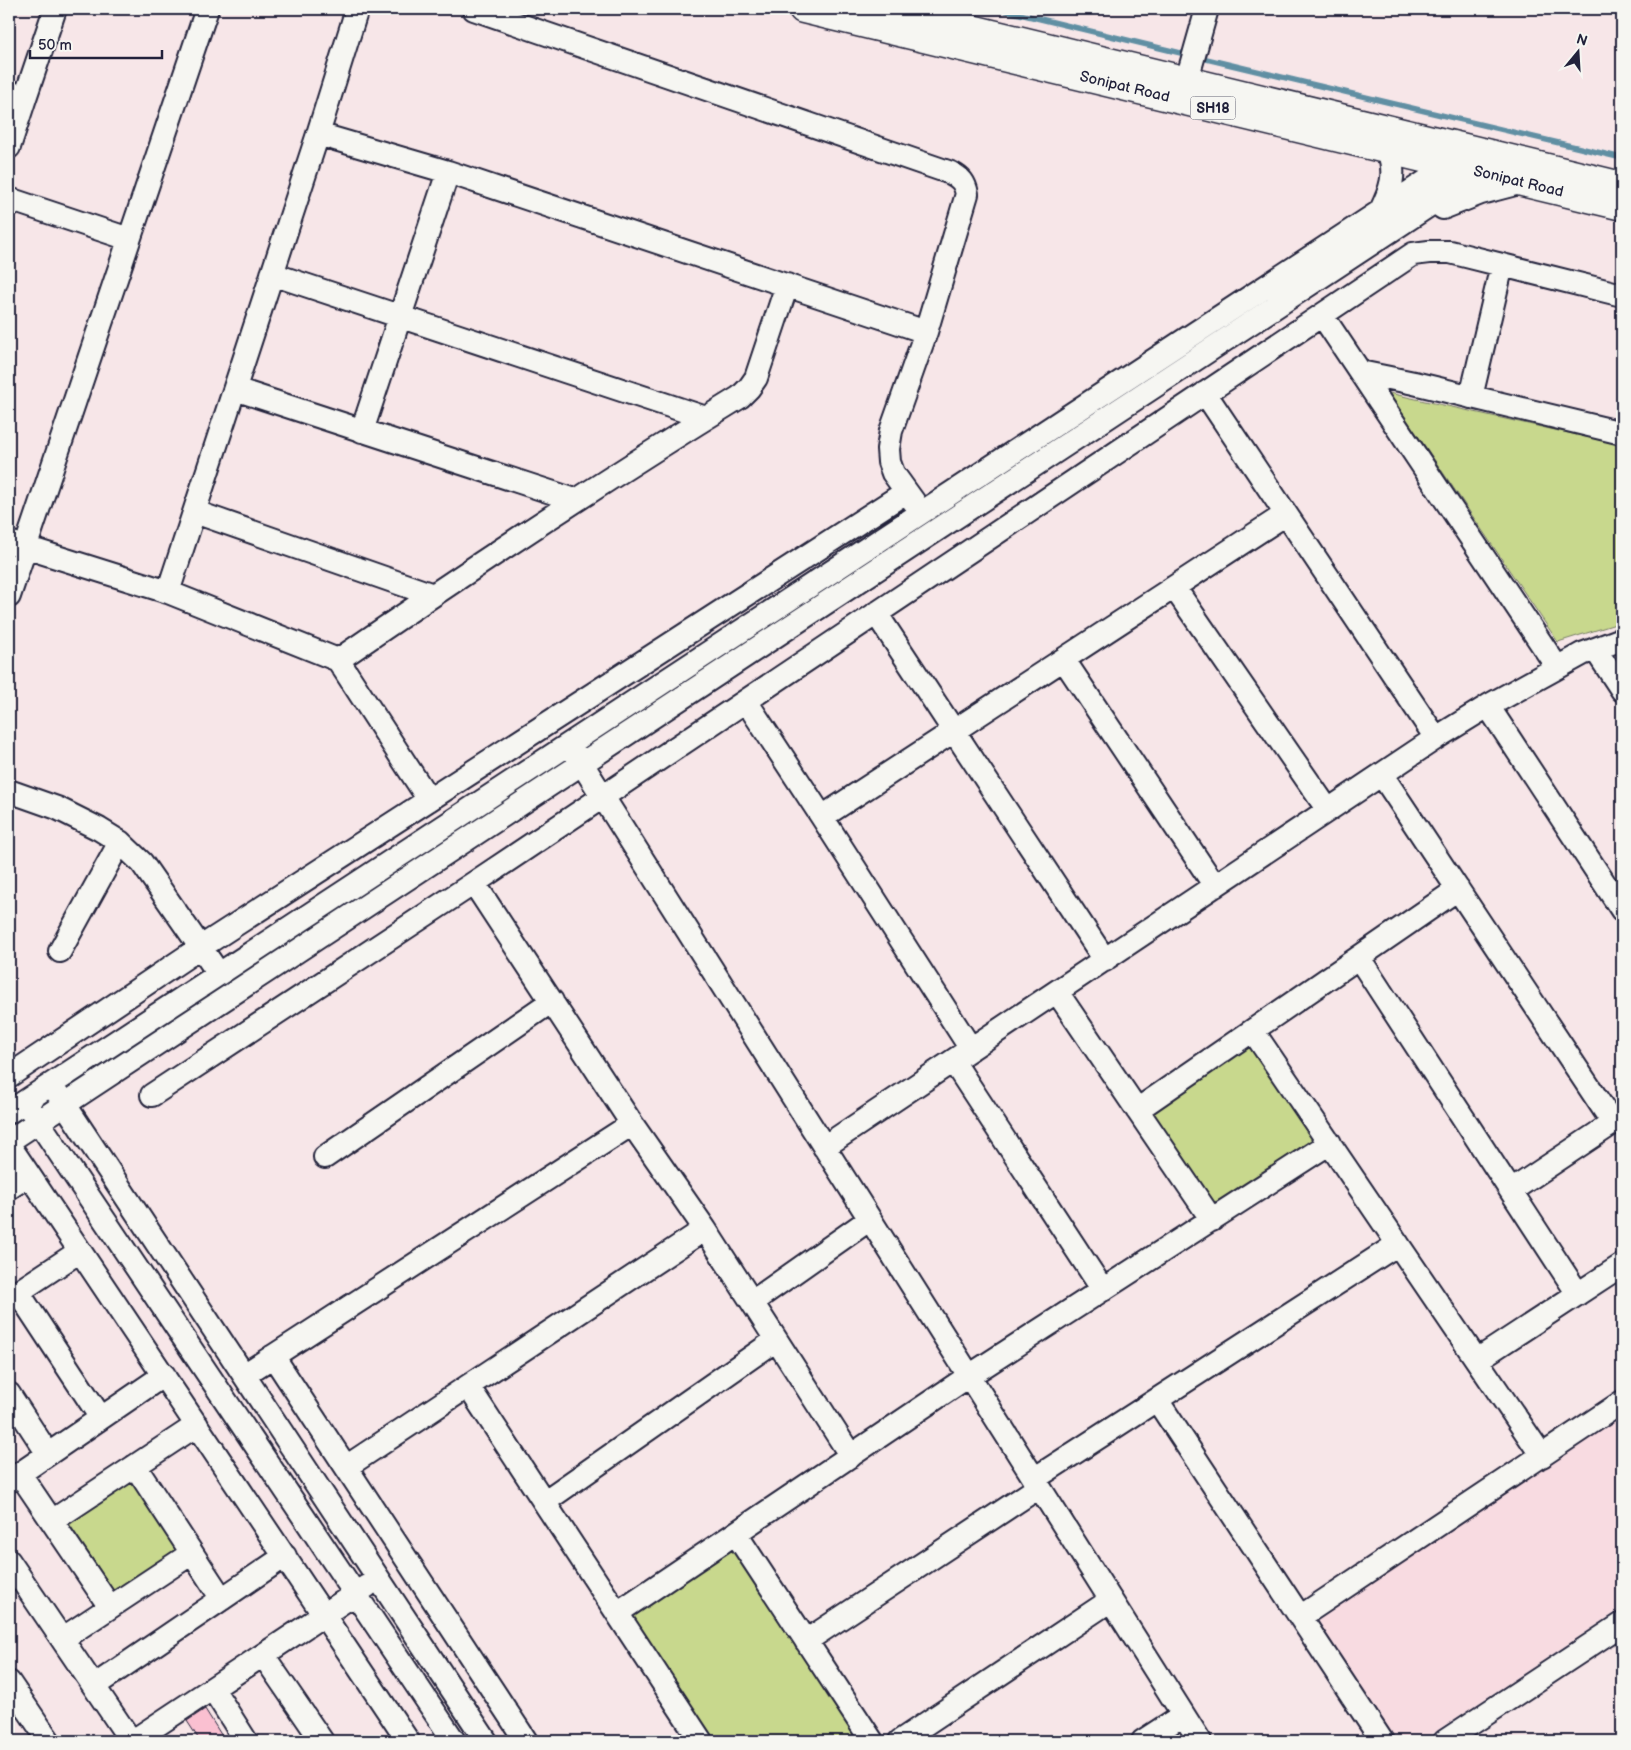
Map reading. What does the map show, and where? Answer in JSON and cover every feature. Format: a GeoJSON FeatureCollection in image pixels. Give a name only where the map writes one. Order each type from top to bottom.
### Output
{"type":"FeatureCollection","features":[{"type":"Feature","properties":{"kind":"main road","name":"Sonipat Road"},"geometry":{"type":"LineString","coordinates":[[803,9],[1189,72],[1388,150],[1450,165],[1485,160],[1523,182],[1622,206]]}},
{"type":"Feature","properties":{"kind":"main road","name":"Sonipat Road"},"geometry":{"type":"LineString","coordinates":[[889,9],[1189,72],[1485,160],[1622,186]]}},
{"type":"Feature","properties":{"kind":"street"},"geometry":{"type":"LineString","coordinates":[[9,147],[17,95],[55,9]]}},
{"type":"Feature","properties":{"kind":"street"},"geometry":{"type":"LineString","coordinates":[[9,596],[17,545],[129,240],[207,9]]}},
{"type":"Feature","properties":{"kind":"street"},"geometry":{"type":"LineString","coordinates":[[168,592],[357,9]]}},
{"type":"Feature","properties":{"kind":"street"},"geometry":{"type":"LineString","coordinates":[[474,9],[923,163],[958,177],[965,184],[967,194],[926,332],[891,431],[888,449],[889,462],[893,473],[922,513]]}},
{"type":"Feature","properties":{"kind":"street"},"geometry":{"type":"LineString","coordinates":[[1189,72],[1207,9]]}},
{"type":"Feature","properties":{"kind":"street"},"geometry":{"type":"LineString","coordinates":[[318,134],[448,172],[926,332]]}},
{"type":"Feature","properties":{"kind":"street"},"geometry":{"type":"LineString","coordinates":[[1380,212],[1391,190],[1393,164],[1388,150]]}},
{"type":"Feature","properties":{"kind":"street"},"geometry":{"type":"LineString","coordinates":[[408,1741],[9,1143],[65,1104],[1397,227],[1485,160]]}},
{"type":"Feature","properties":{"kind":"street"},"geometry":{"type":"LineString","coordinates":[[454,1741],[38,1122],[17,1107],[1450,165]]}},
{"type":"Feature","properties":{"kind":"street"},"geometry":{"type":"LineString","coordinates":[[362,431],[448,172]]}},
{"type":"Feature","properties":{"kind":"street"},"geometry":{"type":"LineString","coordinates":[[1397,227],[1481,193],[1523,182]]}},
{"type":"Feature","properties":{"kind":"street"},"geometry":{"type":"LineString","coordinates":[[9,199],[129,240]]}},
{"type":"Feature","properties":{"kind":"street"},"geometry":{"type":"LineString","coordinates":[[1397,227],[1413,254]]}},
{"type":"Feature","properties":{"kind":"street"},"geometry":{"type":"LineString","coordinates":[[152,1095],[603,797],[1413,254],[1450,252],[1622,295]]}},
{"type":"Feature","properties":{"kind":"street"},"geometry":{"type":"LineString","coordinates":[[1471,397],[1502,265]]}},
{"type":"Feature","properties":{"kind":"street"},"geometry":{"type":"LineString","coordinates":[[272,274],[706,418]]}},
{"type":"Feature","properties":{"kind":"street"},"geometry":{"type":"LineString","coordinates":[[338,660],[624,468],[740,397],[756,378],[787,285]]}},
{"type":"Feature","properties":{"kind":"street"},"geometry":{"type":"LineString","coordinates":[[1322,315],[1557,668]]}},
{"type":"Feature","properties":{"kind":"street"},"geometry":{"type":"LineString","coordinates":[[1360,372],[1622,433]]}},
{"type":"Feature","properties":{"kind":"street"},"geometry":{"type":"LineString","coordinates":[[234,389],[576,500]]}},
{"type":"Feature","properties":{"kind":"street"},"geometry":{"type":"LineString","coordinates":[[1205,393],[1436,738]]}},
{"type":"Feature","properties":{"kind":"street"},"geometry":{"type":"LineString","coordinates":[[9,1076],[200,947],[906,492]]}},
{"type":"Feature","properties":{"kind":"street"},"geometry":{"type":"LineString","coordinates":[[195,512],[433,595]]}},
{"type":"Feature","properties":{"kind":"street"},"geometry":{"type":"LineString","coordinates":[[822,817],[1286,514]]}},
{"type":"Feature","properties":{"kind":"street"},"geometry":{"type":"LineString","coordinates":[[17,545],[168,592],[338,660],[429,800]]}},
{"type":"Feature","properties":{"kind":"street"},"geometry":{"type":"LineString","coordinates":[[1174,587],[1328,810]]}},
{"type":"Feature","properties":{"kind":"street"},"geometry":{"type":"LineString","coordinates":[[876,613],[1105,960]]}},
{"type":"Feature","properties":{"kind":"street"},"geometry":{"type":"LineString","coordinates":[[824,1147],[1436,738],[1488,706],[1582,654],[1622,639]]}},
{"type":"Feature","properties":{"kind":"street"},"geometry":{"type":"LineString","coordinates":[[1595,649],[1622,690]]}},
{"type":"Feature","properties":{"kind":"street"},"geometry":{"type":"LineString","coordinates":[[1064,660],[1215,886]]}},
{"type":"Feature","properties":{"kind":"street"},"geometry":{"type":"LineString","coordinates":[[746,701],[822,817],[1103,1290]]}},
{"type":"Feature","properties":{"kind":"street"},"geometry":{"type":"LineString","coordinates":[[1488,706],[1622,910]]}},
{"type":"Feature","properties":{"kind":"street"},"geometry":{"type":"LineString","coordinates":[[570,744],[1200,1741]]}},
{"type":"Feature","properties":{"kind":"street"},"geometry":{"type":"LineString","coordinates":[[1382,775],[1458,889],[1618,1120],[1511,1191]]}},
{"type":"Feature","properties":{"kind":"street"},"geometry":{"type":"LineString","coordinates":[[9,791],[57,808],[120,842],[142,863],[219,974]]}},
{"type":"Feature","properties":{"kind":"street"},"geometry":{"type":"LineString","coordinates":[[60,951],[120,842]]}},
{"type":"Feature","properties":{"kind":"street"},"geometry":{"type":"LineString","coordinates":[[474,883],[632,1124],[705,1229],[851,1456]]}},
{"type":"Feature","properties":{"kind":"street"},"geometry":{"type":"LineString","coordinates":[[1137,1110],[1458,889]]}},
{"type":"Feature","properties":{"kind":"street"},"geometry":{"type":"LineString","coordinates":[[1359,958],[1578,1294]]}},
{"type":"Feature","properties":{"kind":"street"},"geometry":{"type":"LineString","coordinates":[[1057,992],[1212,1220]]}},
{"type":"Feature","properties":{"kind":"street"},"geometry":{"type":"LineString","coordinates":[[326,1157],[552,1001]]}},
{"type":"Feature","properties":{"kind":"street"},"geometry":{"type":"LineString","coordinates":[[1253,1031],[1542,1456]]}},
{"type":"Feature","properties":{"kind":"street"},"geometry":{"type":"LineString","coordinates":[[52,1084],[486,1741]]}},
{"type":"Feature","properties":{"kind":"street"},"geometry":{"type":"LineString","coordinates":[[244,1375],[632,1124]]}},
{"type":"Feature","properties":{"kind":"street"},"geometry":{"type":"LineString","coordinates":[[617,1614],[969,1376],[1330,1143]]}},
{"type":"Feature","properties":{"kind":"street"},"geometry":{"type":"LineString","coordinates":[[9,1188],[29,1174]]}},
{"type":"Feature","properties":{"kind":"street"},"geometry":{"type":"LineString","coordinates":[[752,1302],[870,1219]]}},
{"type":"Feature","properties":{"kind":"street"},"geometry":{"type":"LineString","coordinates":[[346,1467],[705,1229]]}},
{"type":"Feature","properties":{"kind":"street"},"geometry":{"type":"LineString","coordinates":[[806,1641],[1157,1400],[1398,1244]]}},
{"type":"Feature","properties":{"kind":"street"},"geometry":{"type":"LineString","coordinates":[[80,1251],[13,1295],[101,1418]]}},
{"type":"Feature","properties":{"kind":"street"},"geometry":{"type":"LineString","coordinates":[[1477,1360],[1622,1265]]}},
{"type":"Feature","properties":{"kind":"street"},"geometry":{"type":"LineString","coordinates":[[544,1502],[776,1340]]}},
{"type":"Feature","properties":{"kind":"street"},"geometry":{"type":"LineString","coordinates":[[273,1356],[526,1741]]}},
{"type":"Feature","properties":{"kind":"street"},"geometry":{"type":"LineString","coordinates":[[110,1607],[52,1521],[14,1477],[164,1375]]}},
{"type":"Feature","properties":{"kind":"street"},"geometry":{"type":"LineString","coordinates":[[468,1386],[701,1741]]}},
{"type":"Feature","properties":{"kind":"street"},"geometry":{"type":"LineString","coordinates":[[10,1398],[48,1454]]}},
{"type":"Feature","properties":{"kind":"street"},"geometry":{"type":"LineString","coordinates":[[1157,1400],[1382,1741]]}},
{"type":"Feature","properties":{"kind":"street"},"geometry":{"type":"LineString","coordinates":[[1300,1617],[1622,1402]]}},
{"type":"Feature","properties":{"kind":"street"},"geometry":{"type":"LineString","coordinates":[[52,1521],[197,1425]]}},
{"type":"Feature","properties":{"kind":"street"},"geometry":{"type":"LineString","coordinates":[[135,1466],[222,1599]]}},
{"type":"Feature","properties":{"kind":"street"},"geometry":{"type":"LineString","coordinates":[[736,1534],[872,1741]]}},
{"type":"Feature","properties":{"kind":"street"},"geometry":{"type":"LineString","coordinates":[[62,1639],[192,1553]]}},
{"type":"Feature","properties":{"kind":"street"},"geometry":{"type":"LineString","coordinates":[[94,1686],[285,1556]]}},
{"type":"Feature","properties":{"kind":"street"},"geometry":{"type":"LineString","coordinates":[[9,1560],[132,1741],[379,1579]]}},
{"type":"Feature","properties":{"kind":"street"},"geometry":{"type":"LineString","coordinates":[[900,1741],[1111,1600]]}},
{"type":"Feature","properties":{"kind":"street"},"geometry":{"type":"LineString","coordinates":[[1445,1741],[1622,1624]]}},
{"type":"Feature","properties":{"kind":"street"},"geometry":{"type":"LineString","coordinates":[[263,1655],[322,1741]]}},
{"type":"Feature","properties":{"kind":"street"},"geometry":{"type":"LineString","coordinates":[[9,1682],[16,1708],[49,1741]]}},
{"type":"Feature","properties":{"kind":"street"},"geometry":{"type":"LineString","coordinates":[[213,1688],[246,1741]]}},
{"type":"Feature","properties":{"kind":"street"},"geometry":{"type":"LineString","coordinates":[[1143,1741],[1183,1715]]}},
{"type":"Feature","properties":{"kind":"shaded area"},"geometry":{"type":"Polygon","coordinates":[[[1622,1416],[1622,1608],[1421,1741],[1395,1741],[1315,1621],[1622,1416]]]}},
{"type":"Feature","properties":{"kind":"green space"},"geometry":{"type":"Polygon","coordinates":[[[1389,393],[1622,445],[1622,622],[1558,642],[1389,393]]]}},
{"type":"Feature","properties":{"kind":"green space"},"geometry":{"type":"Polygon","coordinates":[[[1249,1044],[1315,1137],[1216,1205],[1150,1112],[1249,1044]]]}},
{"type":"Feature","properties":{"kind":"green space"},"geometry":{"type":"Polygon","coordinates":[[[133,1479],[179,1547],[114,1591],[68,1522],[133,1479]]]}},
{"type":"Feature","properties":{"kind":"green space"},"geometry":{"type":"Polygon","coordinates":[[[734,1549],[861,1741],[714,1741],[631,1616],[734,1549]]]}},
{"type":"Feature","properties":{"kind":"building"},"geometry":{"type":"Polygon","coordinates":[[[205,1709],[225,1741],[200,1741],[187,1721],[205,1709]]]}},
{"type":"Feature","properties":{"kind":"waterway"},"geometry":{"type":"LineString","coordinates":[[999,9],[1189,55]]}},
{"type":"Feature","properties":{"kind":"waterway"},"geometry":{"type":"LineString","coordinates":[[1198,57],[1622,158]]}}]}
